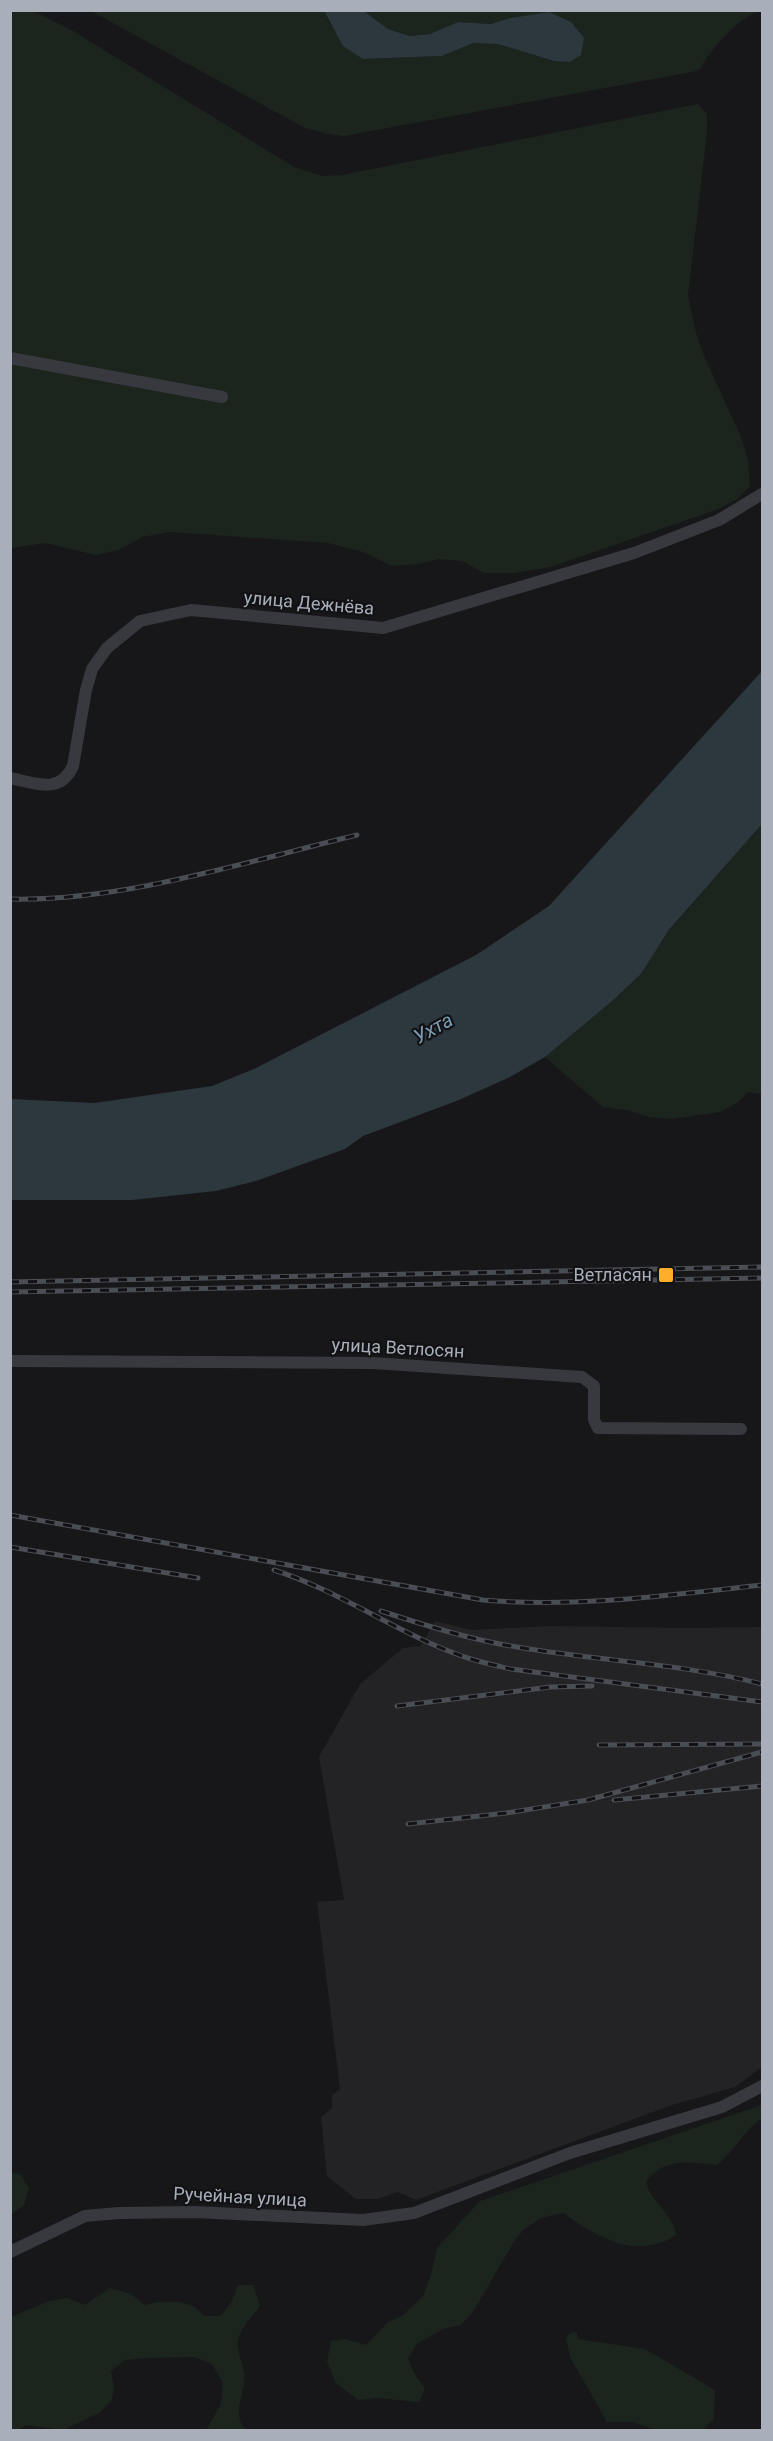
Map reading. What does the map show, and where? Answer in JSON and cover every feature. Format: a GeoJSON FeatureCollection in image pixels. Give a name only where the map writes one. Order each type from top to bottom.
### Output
{"type":"FeatureCollection","features":[{"type":"Feature","properties":{"kind":"street"},"geometry":{"type":"LineString","coordinates":[[10,358],[222,397]]}},
{"type":"Feature","properties":{"kind":"street","name":"улица Дежнёва"},"geometry":{"type":"LineString","coordinates":[[10,778],[51,784],[61,782],[68,776],[73,766],[86,690],[92,669],[107,648],[140,621],[191,610],[383,628],[634,553],[719,520],[762,494]]}},
{"type":"Feature","properties":{"kind":"street","name":"улица Ветлосян"},"geometry":{"type":"LineString","coordinates":[[10,1361],[373,1363],[582,1377],[594,1386],[594,1420],[598,1428],[741,1429]]}},
{"type":"Feature","properties":{"kind":"street","name":"Ручейная улица"},"geometry":{"type":"LineString","coordinates":[[10,2252],[84,2217],[119,2213],[195,2212],[363,2220],[414,2213],[570,2153],[722,2107],[762,2086]]}},
{"type":"Feature","properties":{"kind":"shaded area"},"geometry":{"type":"Polygon","coordinates":[[[11,11],[33,11],[73,31],[294,167],[322,176],[342,175],[698,104],[707,114],[707,132],[688,296],[696,333],[705,358],[741,437],[748,460],[750,486],[736,500],[716,510],[550,567],[515,573],[484,573],[462,561],[439,559],[418,564],[392,566],[363,552],[328,543],[170,532],[142,537],[119,550],[96,555],[45,543],[11,548],[11,11]]]}},
{"type":"Feature","properties":{"kind":"shaded area"},"geometry":{"type":"Polygon","coordinates":[[[91,11],[324,11],[330,24],[363,59],[442,56],[473,43],[498,44],[554,61],[549,12],[510,18],[492,24],[458,22],[430,34],[410,36],[388,29],[364,11],[762,11],[754,13],[736,25],[718,43],[700,69],[692,72],[344,136],[305,128],[91,11]]]}},
{"type":"Feature","properties":{"kind":"shaded area"},"geometry":{"type":"Polygon","coordinates":[[[762,824],[762,1094],[748,1092],[737,1103],[720,1112],[672,1119],[649,1117],[626,1110],[603,1107],[545,1057],[641,974],[669,931],[762,824]]]}},
{"type":"Feature","properties":{"kind":"shaded area"},"geometry":{"type":"Polygon","coordinates":[[[435,1621],[472,1630],[549,1626],[762,1627],[762,2067],[735,2087],[672,2105],[416,2200],[398,2192],[377,2199],[356,2199],[327,2176],[321,2117],[332,2108],[332,2095],[340,2089],[317,1902],[344,1900],[319,1757],[360,1684],[403,1648],[421,1646],[435,1621]]]}},
{"type":"Feature","properties":{"kind":"shaded area"},"geometry":{"type":"Polygon","coordinates":[[[762,2105],[762,2118],[717,2165],[687,2162],[669,2165],[661,2168],[646,2182],[671,2221],[676,2235],[661,2243],[632,2246],[603,2237],[563,2213],[541,2218],[523,2230],[513,2243],[473,2312],[461,2325],[443,2329],[417,2344],[408,2358],[414,2373],[425,2389],[419,2402],[377,2398],[358,2400],[336,2383],[327,2361],[331,2341],[344,2339],[366,2345],[388,2322],[402,2316],[423,2296],[437,2248],[480,2201],[762,2105]]]}},
{"type":"Feature","properties":{"kind":"shaded area"},"geometry":{"type":"Polygon","coordinates":[[[10,2173],[20,2174],[29,2188],[24,2205],[11,2215],[10,2173]]]}},
{"type":"Feature","properties":{"kind":"shaded area"},"geometry":{"type":"Polygon","coordinates":[[[238,2285],[253,2285],[260,2306],[243,2328],[238,2341],[244,2380],[239,2417],[247,2430],[206,2430],[221,2404],[223,2383],[212,2364],[194,2357],[125,2360],[111,2371],[114,2387],[112,2400],[99,2413],[63,2430],[26,2425],[18,2430],[11,2430],[11,2317],[49,2301],[67,2298],[85,2305],[110,2288],[131,2294],[145,2305],[161,2302],[185,2303],[204,2316],[221,2316],[232,2301],[238,2285]]]}},
{"type":"Feature","properties":{"kind":"shaded area"},"geometry":{"type":"Polygon","coordinates":[[[577,2332],[578,2339],[645,2349],[715,2390],[714,2418],[703,2430],[656,2430],[633,2422],[607,2422],[570,2357],[566,2338],[570,2333],[577,2332]]]}},
{"type":"Feature","properties":{"kind":"water"},"geometry":{"type":"Polygon","coordinates":[[[324,11],[364,11],[388,29],[410,36],[430,34],[458,22],[491,24],[510,18],[549,12],[571,22],[584,38],[581,55],[570,62],[554,61],[498,44],[473,43],[442,56],[363,59],[343,46],[324,11]]]}},
{"type":"Feature","properties":{"kind":"water","name":"Ухта"},"geometry":{"type":"Polygon","coordinates":[[[762,671],[762,824],[669,930],[641,974],[545,1057],[510,1077],[459,1100],[363,1136],[345,1149],[256,1181],[216,1191],[132,1200],[11,1200],[11,1099],[94,1103],[212,1086],[254,1069],[476,955],[549,906],[762,671]]]}},
{"type":"Feature","properties":{"kind":"railway"},"geometry":{"type":"LineString","coordinates":[[10,899],[53,898],[141,887],[357,835]]}},
{"type":"Feature","properties":{"kind":"railway"},"geometry":{"type":"LineString","coordinates":[[10,1282],[762,1267]]}},
{"type":"Feature","properties":{"kind":"railway"},"geometry":{"type":"LineString","coordinates":[[10,1292],[762,1278]]}},
{"type":"Feature","properties":{"kind":"railway"},"geometry":{"type":"LineString","coordinates":[[10,1515],[483,1600],[588,1601],[762,1585]]}},
{"type":"Feature","properties":{"kind":"railway"},"geometry":{"type":"LineString","coordinates":[[10,1547],[198,1578]]}},
{"type":"Feature","properties":{"kind":"railway"},"geometry":{"type":"LineString","coordinates":[[274,1570],[324,1590],[421,1639],[481,1662],[511,1669],[762,1702]]}},
{"type":"Feature","properties":{"kind":"railway"},"geometry":{"type":"LineString","coordinates":[[381,1611],[505,1645],[703,1672],[762,1684]]}},
{"type":"Feature","properties":{"kind":"railway"},"geometry":{"type":"LineString","coordinates":[[397,1706],[550,1687],[592,1686]]}},
{"type":"Feature","properties":{"kind":"railway"},"geometry":{"type":"LineString","coordinates":[[599,1745],[762,1744]]}},
{"type":"Feature","properties":{"kind":"railway"},"geometry":{"type":"LineString","coordinates":[[408,1824],[506,1813],[588,1800],[762,1752]]}},
{"type":"Feature","properties":{"kind":"railway"},"geometry":{"type":"LineString","coordinates":[[614,1800],[762,1786]]}},
{"type":"Feature","properties":{"kind":"place","name":"Ветласян"},"geometry":{"type":"Point","coordinates":[666,1275]}}]}
